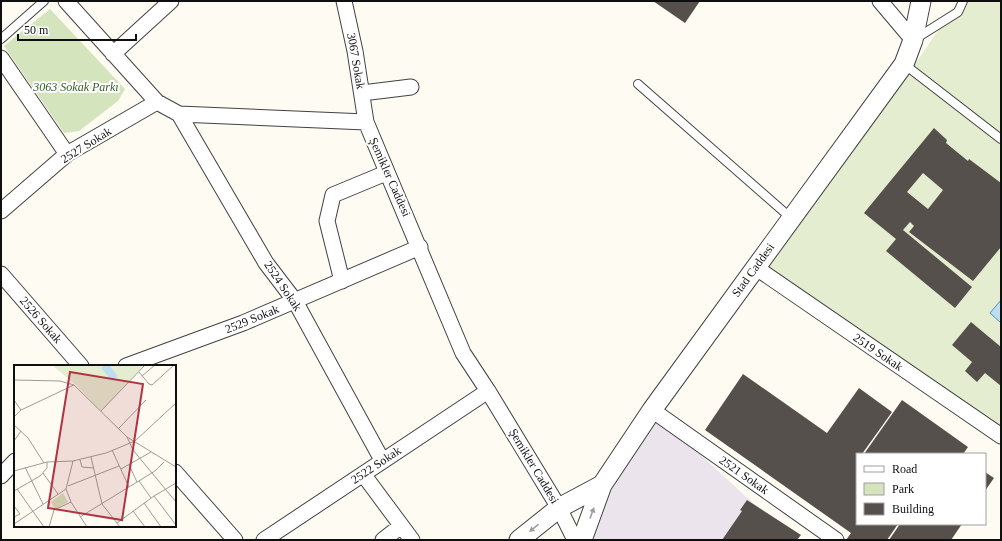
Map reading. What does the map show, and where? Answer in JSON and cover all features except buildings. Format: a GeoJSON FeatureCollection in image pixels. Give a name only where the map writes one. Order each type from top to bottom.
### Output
{"type":"FeatureCollection","features":[{"type":"Feature","properties":{"kind":"street","name":"Şemikler Caddesi"},"geometry":{"type":"LineString","coordinates":[[66,1],[157,102],[179,114],[366,122],[386,173],[420,247],[463,353],[488,391],[559,508],[575,540]]}},
{"type":"Feature","properties":{"kind":"street"},"geometry":{"type":"LineString","coordinates":[[113,54],[171,1]]}},
{"type":"Feature","properties":{"kind":"street","name":"3067 Sokak"},"geometry":{"type":"LineString","coordinates":[[344,1],[355,50],[366,122]]}},
{"type":"Feature","properties":{"kind":"street"},"geometry":{"type":"LineString","coordinates":[[880,1],[913,40]]}},
{"type":"Feature","properties":{"kind":"street","name":"Stad Caddesi"},"geometry":{"type":"LineString","coordinates":[[582,540],[602,485],[652,410],[904,64],[913,40],[921,1]]}},
{"type":"Feature","properties":{"kind":"street"},"geometry":{"type":"LineString","coordinates":[[1,58],[67,154]]}},
{"type":"Feature","properties":{"kind":"street"},"geometry":{"type":"LineString","coordinates":[[362,94],[411,87]]}},
{"type":"Feature","properties":{"kind":"street","name":"2527 Sokak"},"geometry":{"type":"LineString","coordinates":[[1,211],[67,154],[157,102]]}},
{"type":"Feature","properties":{"kind":"street","name":"2524 Sokak"},"geometry":{"type":"LineString","coordinates":[[179,114],[266,263],[295,301],[382,460]]}},
{"type":"Feature","properties":{"kind":"street"},"geometry":{"type":"LineString","coordinates":[[342,281],[327,221],[333,195],[386,173]]}},
{"type":"Feature","properties":{"kind":"street","name":"2529 Sokak"},"geometry":{"type":"LineString","coordinates":[[129,365],[243,323],[420,247]]}},
{"type":"Feature","properties":{"kind":"street","name":"2519 Sokak"},"geometry":{"type":"LineString","coordinates":[[755,267],[1001,436]]}},
{"type":"Feature","properties":{"kind":"street","name":"2526 Sokak"},"geometry":{"type":"LineString","coordinates":[[1,274],[80,365]]}},
{"type":"Feature","properties":{"kind":"street","name":"2522 Sokak"},"geometry":{"type":"LineString","coordinates":[[264,540],[382,460],[488,391]]}},
{"type":"Feature","properties":{"kind":"street","name":"2521 Sokak"},"geometry":{"type":"LineString","coordinates":[[652,410],[836,540]]}},
{"type":"Feature","properties":{"kind":"street"},"geometry":{"type":"LineString","coordinates":[[1,476],[14,462]]}},
{"type":"Feature","properties":{"kind":"street"},"geometry":{"type":"LineString","coordinates":[[176,473],[235,540]]}},
{"type":"Feature","properties":{"kind":"street"},"geometry":{"type":"LineString","coordinates":[[363,474],[412,540]]}},
{"type":"Feature","properties":{"kind":"street"},"geometry":{"type":"LineString","coordinates":[[519,540],[559,508],[602,485]]}},
{"type":"Feature","properties":{"kind":"street"},"geometry":{"type":"LineString","coordinates":[[383,540],[401,526]]}},
{"type":"Feature","properties":{"kind":"lane"},"geometry":{"type":"LineString","coordinates":[[1,39],[44,1]]}},
{"type":"Feature","properties":{"kind":"lane"},"geometry":{"type":"LineString","coordinates":[[913,40],[958,12],[963,1]]}},
{"type":"Feature","properties":{"kind":"lane"},"geometry":{"type":"LineString","coordinates":[[904,64],[1001,139]]}},
{"type":"Feature","properties":{"kind":"lane"},"geometry":{"type":"LineString","coordinates":[[638,84],[791,218]]}},
{"type":"Feature","properties":{"kind":"shaded area"},"geometry":{"type":"Polygon","coordinates":[[[652,410],[793,540],[586,540],[652,410]]]}},
{"type":"Feature","properties":{"kind":"green space"},"geometry":{"type":"Polygon","coordinates":[[[958,1],[1001,1],[1001,434],[755,267],[791,218],[920,57],[958,1]]]}},
{"type":"Feature","properties":{"kind":"green space","name":"3063 Sokak Parkı"},"geometry":{"type":"Polygon","coordinates":[[[50,9],[125,89],[118,101],[79,131],[64,133],[4,46],[50,9]]]}},
{"type":"Feature","properties":{"kind":"water"},"geometry":{"type":"Polygon","coordinates":[[[1001,300],[1001,323],[990,313],[1001,300]]]}}]}
